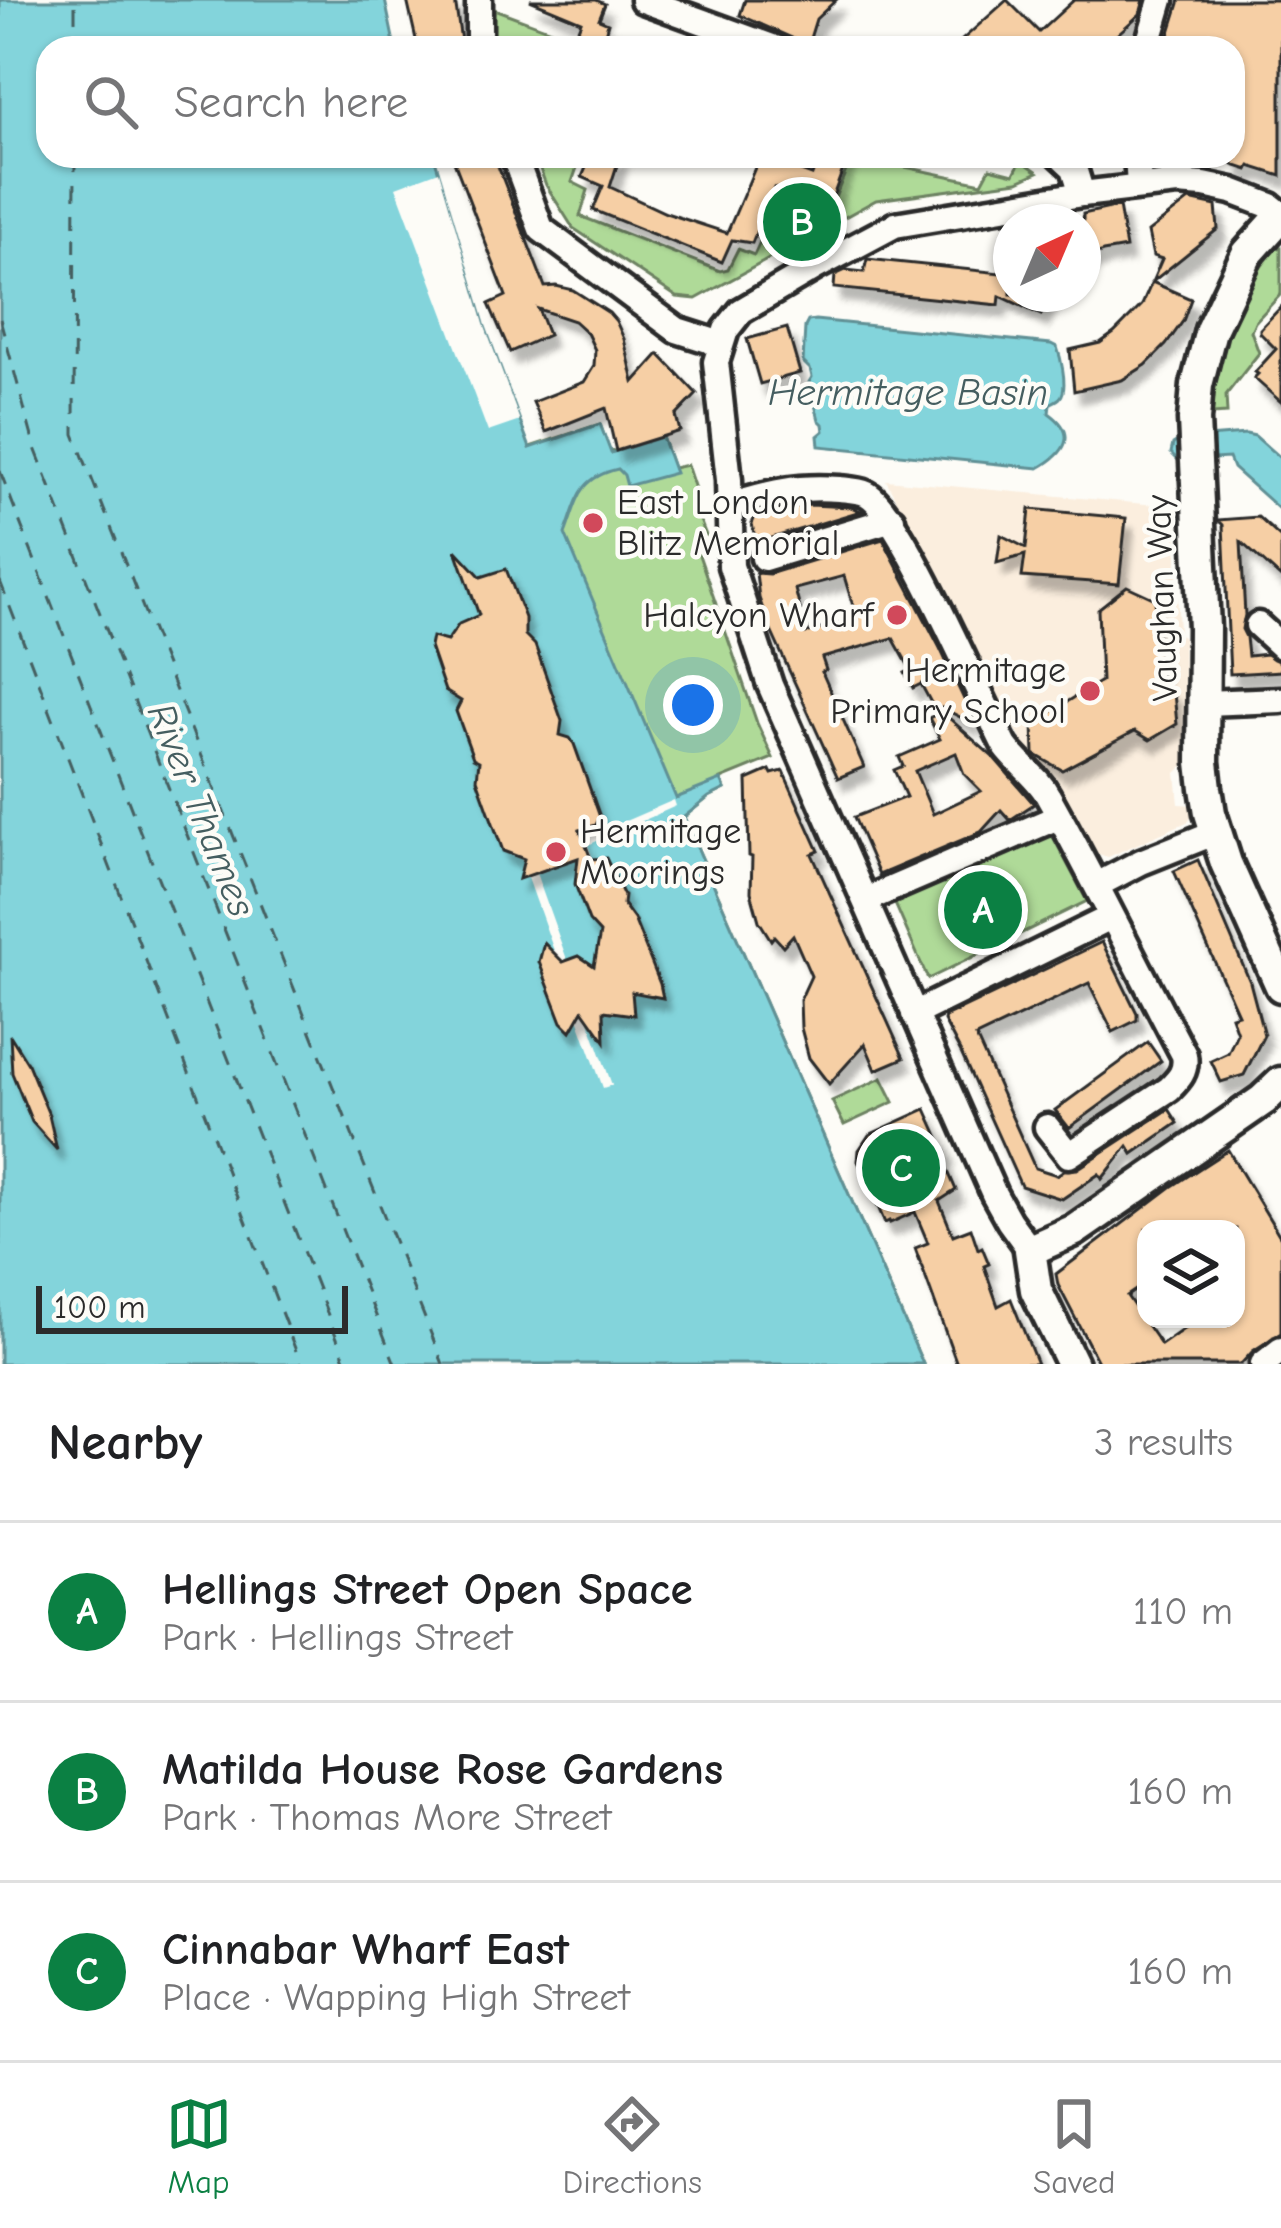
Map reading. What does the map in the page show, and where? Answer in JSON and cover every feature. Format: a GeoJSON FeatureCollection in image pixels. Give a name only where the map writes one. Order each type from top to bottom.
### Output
{"type":"FeatureCollection","features":[{"type":"Feature","properties":{"kind":"street"},"geometry":{"type":"LineString","coordinates":[[479,0],[479,36]]}},
{"type":"Feature","properties":{"kind":"street"},"geometry":{"type":"LineString","coordinates":[[643,0],[743,36]]}},
{"type":"Feature","properties":{"kind":"street"},"geometry":{"type":"LineString","coordinates":[[1150,36],[1161,0]]}},
{"type":"Feature","properties":{"kind":"street"},"geometry":{"type":"LineString","coordinates":[[518,168],[541,229],[668,325],[721,344]]}},
{"type":"Feature","properties":{"kind":"street"},"geometry":{"type":"LineString","coordinates":[[1074,168],[1082,194]]}},
{"type":"Feature","properties":{"kind":"street"},"geometry":{"type":"LineString","coordinates":[[1138,168],[1139,186]]}},
{"type":"Feature","properties":{"kind":"street"},"geometry":{"type":"LineString","coordinates":[[1072,1364],[1036,1290],[1030,1250],[994,1194],[754,644],[731,566],[730,505],[716,375],[721,344],[741,311],[896,225],[1139,186],[1204,184],[1271,206],[1281,215]]}},
{"type":"Feature","properties":{"kind":"street","name":"Vaughan Way"},"geometry":{"type":"LineString","coordinates":[[1281,215],[1247,254],[1211,330],[1194,420],[1204,628],[1204,762],[1210,813],[1226,863],[1281,986]]}},
{"type":"Feature","properties":{"kind":"street"},"geometry":{"type":"LineString","coordinates":[[730,505],[795,487],[854,490],[880,503],[1005,746],[1046,790],[1184,1055],[1182,1076],[1169,1090],[1069,1155],[1047,1127]]}},
{"type":"Feature","properties":{"kind":"street"},"geometry":{"type":"LineString","coordinates":[[764,558],[892,519]]}},
{"type":"Feature","properties":{"kind":"street"},"geometry":{"type":"LineString","coordinates":[[1258,625],[1281,646]]}},
{"type":"Feature","properties":{"kind":"street"},"geometry":{"type":"LineString","coordinates":[[1204,703],[1281,700]]}},
{"type":"Feature","properties":{"kind":"street"},"geometry":{"type":"LineString","coordinates":[[877,895],[1058,817]]}},
{"type":"Feature","properties":{"kind":"street"},"geometry":{"type":"LineString","coordinates":[[1097,885],[1216,832]]}},
{"type":"Feature","properties":{"kind":"street"},"geometry":{"type":"LineString","coordinates":[[914,1014],[1111,917]]}},
{"type":"Feature","properties":{"kind":"street"},"geometry":{"type":"LineString","coordinates":[[1030,1250],[1076,1230],[1281,1083]]}},
{"type":"Feature","properties":{"kind":"street"},"geometry":{"type":"LineString","coordinates":[[1263,1364],[1281,1350]]}},
{"type":"Feature","properties":{"kind":"shaded area","name":"Hermitage Primary School"},"geometry":{"type":"Polygon","coordinates":[[[886,480],[1177,507],[1186,763],[1176,773],[1179,804],[1192,805],[1189,821],[1108,857],[1095,853],[1054,777],[1024,745],[886,480]]]}},
{"type":"Feature","properties":{"kind":"green space"},"geometry":{"type":"Polygon","coordinates":[[[494,9],[561,34],[493,36],[494,9]]]}},
{"type":"Feature","properties":{"kind":"green space"},"geometry":{"type":"Polygon","coordinates":[[[540,168],[577,168],[572,182],[588,190],[580,216],[720,271],[728,269],[738,249],[754,255],[780,198],[805,211],[815,198],[832,205],[847,168],[910,168],[982,183],[990,168],[1014,174],[1017,168],[1038,172],[1018,181],[876,200],[696,299],[677,297],[573,228],[540,168]]]}},
{"type":"Feature","properties":{"kind":"green space"},"geometry":{"type":"Polygon","coordinates":[[[1281,247],[1281,294],[1251,331],[1259,353],[1226,395],[1227,413],[1212,414],[1216,368],[1228,325],[1249,285],[1281,247]]]}},
{"type":"Feature","properties":{"kind":"green space"},"geometry":{"type":"Polygon","coordinates":[[[600,424],[610,452],[662,437],[673,468],[687,465],[696,492],[690,495],[711,548],[699,555],[773,758],[721,779],[725,789],[684,817],[923,1364],[852,1364],[530,447],[600,424]]]}},
{"type":"Feature","properties":{"kind":"green space"},"geometry":{"type":"Polygon","coordinates":[[[1051,833],[1087,901],[928,979],[893,899],[1051,833]]]}},
{"type":"Feature","properties":{"kind":"green space"},"geometry":{"type":"Polygon","coordinates":[[[882,1078],[894,1102],[844,1125],[832,1101],[882,1078]]]}},
{"type":"Feature","properties":{"kind":"water","name":"River Thames"},"geometry":{"type":"Polygon","coordinates":[[[0,0],[385,0],[392,36],[36,36],[36,168],[438,168],[484,324],[530,448],[600,424],[611,453],[662,437],[675,473],[627,486],[618,469],[595,478],[581,492],[565,534],[676,798],[721,780],[725,789],[684,817],[923,1364],[0,1364],[0,0]]]}},
{"type":"Feature","properties":{"kind":"water","name":"Hermitage Basin"},"geometry":{"type":"Polygon","coordinates":[[[815,320],[1051,344],[1059,352],[1064,387],[1061,397],[1050,404],[1049,413],[1064,429],[1065,443],[1039,468],[819,446],[823,424],[809,382],[810,369],[803,362],[805,327],[815,320]]]}},
{"type":"Feature","properties":{"kind":"water"},"geometry":{"type":"Polygon","coordinates":[[[1255,436],[1281,459],[1281,511],[1233,468],[1229,458],[1179,461],[1171,453],[1173,444],[1181,439],[1255,436]]]}},
{"type":"Feature","properties":{"kind":"pier"},"geometry":{"type":"Polygon","coordinates":[[[439,171],[484,324],[520,421],[488,432],[396,187],[439,171]]]}},
{"type":"Feature","properties":{"kind":"pier","name":"Hermitage Moorings"},"geometry":{"type":"Polygon","coordinates":[[[494,582],[586,838],[674,800],[676,806],[588,845],[640,991],[632,994],[583,857],[536,873],[612,1085],[603,1088],[443,640],[452,637],[528,848],[494,582]]]}},
{"type":"Feature","properties":{"kind":"building"},"geometry":{"type":"Polygon","coordinates":[[[407,0],[455,0],[460,36],[415,36],[407,0]]]}},
{"type":"Feature","properties":{"kind":"building"},"geometry":{"type":"Polygon","coordinates":[[[530,0],[605,4],[599,19],[608,23],[604,36],[575,36],[581,21],[530,0]]]}},
{"type":"Feature","properties":{"kind":"building"},"geometry":{"type":"Polygon","coordinates":[[[745,0],[836,0],[816,19],[811,36],[788,36],[740,15],[745,0]]]}},
{"type":"Feature","properties":{"kind":"building"},"geometry":{"type":"Polygon","coordinates":[[[1007,0],[1039,32],[1074,0],[1144,0],[1140,14],[1115,36],[966,36],[1007,0]]]}},
{"type":"Feature","properties":{"kind":"building"},"geometry":{"type":"Polygon","coordinates":[[[1180,0],[1281,0],[1281,176],[1242,168],[1245,36],[1169,36],[1180,0]]]}},
{"type":"Feature","properties":{"kind":"building"},"geometry":{"type":"Polygon","coordinates":[[[457,168],[499,168],[545,287],[573,290],[609,313],[624,339],[634,382],[659,354],[697,394],[676,416],[680,431],[616,451],[606,408],[546,432],[533,402],[584,382],[594,366],[595,350],[574,321],[538,309],[548,335],[510,352],[489,304],[506,296],[457,168]]]}},
{"type":"Feature","properties":{"kind":"building"},"geometry":{"type":"Polygon","coordinates":[[[586,168],[616,168],[610,187],[666,213],[727,233],[755,168],[793,168],[812,175],[815,168],[844,168],[832,199],[809,190],[806,200],[774,188],[752,243],[732,240],[722,262],[593,210],[603,186],[582,177],[586,168]]]}},
{"type":"Feature","properties":{"kind":"building"},"geometry":{"type":"Polygon","coordinates":[[[1189,200],[1216,206],[1218,229],[1152,282],[1162,259],[1153,256],[1148,232],[1189,200]]]}},
{"type":"Feature","properties":{"kind":"building"},"geometry":{"type":"Polygon","coordinates":[[[1119,206],[1126,248],[1101,253],[1101,210],[1119,206]]]}},
{"type":"Feature","properties":{"kind":"building"},"geometry":{"type":"Polygon","coordinates":[[[867,259],[993,272],[993,304],[834,288],[835,275],[846,270],[864,272],[867,259]]]}},
{"type":"Feature","properties":{"kind":"building"},"geometry":{"type":"Polygon","coordinates":[[[1152,282],[1191,299],[1166,345],[1122,380],[1074,391],[1070,350],[1100,343],[1114,333],[1142,305],[1152,282]]]}},
{"type":"Feature","properties":{"kind":"building"},"geometry":{"type":"Polygon","coordinates":[[[1281,307],[1281,402],[1254,378],[1276,349],[1260,329],[1281,307]]]}},
{"type":"Feature","properties":{"kind":"building"},"geometry":{"type":"Polygon","coordinates":[[[787,328],[800,373],[760,384],[747,339],[787,328]]]}},
{"type":"Feature","properties":{"kind":"building"},"geometry":{"type":"Polygon","coordinates":[[[810,505],[861,511],[759,542],[755,538],[756,514],[810,505]]]}},
{"type":"Feature","properties":{"kind":"building"},"geometry":{"type":"Polygon","coordinates":[[[1030,509],[1126,518],[1119,584],[1022,577],[1025,555],[997,563],[1001,535],[1026,548],[1030,509]]]}},
{"type":"Feature","properties":{"kind":"building"},"geometry":{"type":"Polygon","coordinates":[[[1258,517],[1281,538],[1281,578],[1241,542],[1242,629],[1248,656],[1266,654],[1280,662],[1281,671],[1230,674],[1223,525],[1218,520],[1258,517]]]}},
{"type":"Feature","properties":{"kind":"building"},"geometry":{"type":"Polygon","coordinates":[[[883,539],[976,725],[942,708],[938,713],[995,759],[1034,804],[1010,820],[1001,810],[981,832],[879,875],[854,817],[906,797],[894,770],[903,766],[899,757],[940,739],[929,718],[937,714],[921,684],[913,688],[905,673],[911,670],[893,638],[822,658],[826,670],[822,672],[864,767],[838,778],[759,598],[756,573],[769,574],[883,539]],[[844,576],[795,589],[806,633],[857,619],[844,576]],[[956,753],[915,771],[933,814],[981,791],[964,774],[956,753]]]}},
{"type":"Feature","properties":{"kind":"building"},"geometry":{"type":"Polygon","coordinates":[[[456,550],[481,577],[506,569],[525,618],[525,635],[535,645],[562,721],[560,735],[574,744],[600,817],[596,825],[580,830],[591,859],[606,858],[660,984],[663,998],[632,992],[634,1015],[604,1011],[605,1041],[583,1010],[571,1031],[562,1022],[539,962],[544,943],[563,962],[579,956],[594,966],[600,933],[589,921],[575,884],[578,858],[519,879],[524,859],[503,851],[477,779],[479,761],[473,758],[456,711],[461,701],[445,691],[430,647],[432,637],[447,641],[459,624],[479,615],[456,550]]]}},
{"type":"Feature","properties":{"kind":"building"},"geometry":{"type":"Polygon","coordinates":[[[1127,586],[1155,599],[1161,683],[1174,693],[1177,724],[1150,740],[1135,731],[1062,770],[1034,754],[1033,723],[1101,681],[1098,609],[1127,586]]]}},
{"type":"Feature","properties":{"kind":"building"},"geometry":{"type":"Polygon","coordinates":[[[770,770],[772,774],[783,771],[819,851],[812,854],[904,1058],[876,1070],[865,1044],[829,1084],[809,1058],[801,1028],[800,1000],[811,976],[793,935],[783,946],[774,936],[771,940],[759,921],[751,892],[747,780],[770,770]]]}},
{"type":"Feature","properties":{"kind":"building"},"geometry":{"type":"Polygon","coordinates":[[[1198,860],[1250,982],[1264,1035],[1244,1075],[1221,1082],[1211,1061],[1228,1053],[1237,1033],[1231,1016],[1238,1014],[1174,871],[1198,860]]]}},
{"type":"Feature","properties":{"kind":"building"},"geometry":{"type":"Polygon","coordinates":[[[1102,942],[1137,1020],[1113,1032],[1089,983],[976,1037],[1035,1168],[1057,1175],[1077,1169],[1169,1109],[1178,1123],[1133,1154],[1128,1146],[1102,1179],[1099,1174],[1062,1199],[1021,1186],[944,1021],[1102,942]]]}},
{"type":"Feature","properties":{"kind":"building"},"geometry":{"type":"Polygon","coordinates":[[[10,1035],[49,1115],[57,1150],[32,1122],[12,1073],[10,1035]]]}},
{"type":"Feature","properties":{"kind":"building"},"geometry":{"type":"Polygon","coordinates":[[[1148,1042],[1161,1061],[1069,1128],[1055,1110],[1148,1042]]]}},
{"type":"Feature","properties":{"kind":"building"},"geometry":{"type":"Polygon","coordinates":[[[926,1109],[956,1190],[939,1201],[953,1235],[971,1228],[989,1264],[984,1266],[998,1306],[1011,1299],[1037,1364],[957,1364],[915,1248],[928,1243],[915,1212],[885,1223],[858,1161],[869,1135],[926,1109]]]}},
{"type":"Feature","properties":{"kind":"building"},"geometry":{"type":"Polygon","coordinates":[[[1228,1150],[1281,1238],[1281,1333],[1241,1364],[1099,1364],[1056,1274],[1228,1150]]]}},
{"type":"Feature","properties":{"kind":"ferry route"},"geometry":{"type":"LineString","coordinates":[[75,0],[75,36]]}},
{"type":"Feature","properties":{"kind":"ferry route"},"geometry":{"type":"LineString","coordinates":[[75,168],[74,434],[443,1364]]}},
{"type":"Feature","properties":{"kind":"ferry route"},"geometry":{"type":"LineString","coordinates":[[0,319],[35,448],[395,1364]]}},
{"type":"Feature","properties":{"kind":"ferry route"},"geometry":{"type":"LineString","coordinates":[[0,471],[347,1364]]}},
{"type":"Feature","properties":{"kind":"ferry route"},"geometry":{"type":"LineString","coordinates":[[0,581],[301,1364]]}},
{"type":"Feature","properties":{"kind":"place","name":"Matilda House Rose Gardens"},"geometry":{"type":"Point","coordinates":[802,222]}},
{"type":"Feature","properties":{"kind":"place","name":"East London Blitz Memorial"},"geometry":{"type":"Point","coordinates":[593,523]}},
{"type":"Feature","properties":{"kind":"place","name":"Halcyon Wharf"},"geometry":{"type":"Point","coordinates":[897,615]}},
{"type":"Feature","properties":{"kind":"place","name":"Hermitage Primary School"},"geometry":{"type":"Point","coordinates":[1090,691]}},
{"type":"Feature","properties":{"kind":"place","name":"Hermitage Moorings"},"geometry":{"type":"Point","coordinates":[556,852]}},
{"type":"Feature","properties":{"kind":"place","name":"Hellings Street Open Space"},"geometry":{"type":"Point","coordinates":[983,910]}},
{"type":"Feature","properties":{"kind":"place","name":"Cinnabar Wharf East"},"geometry":{"type":"Point","coordinates":[901,1168]}}]}
